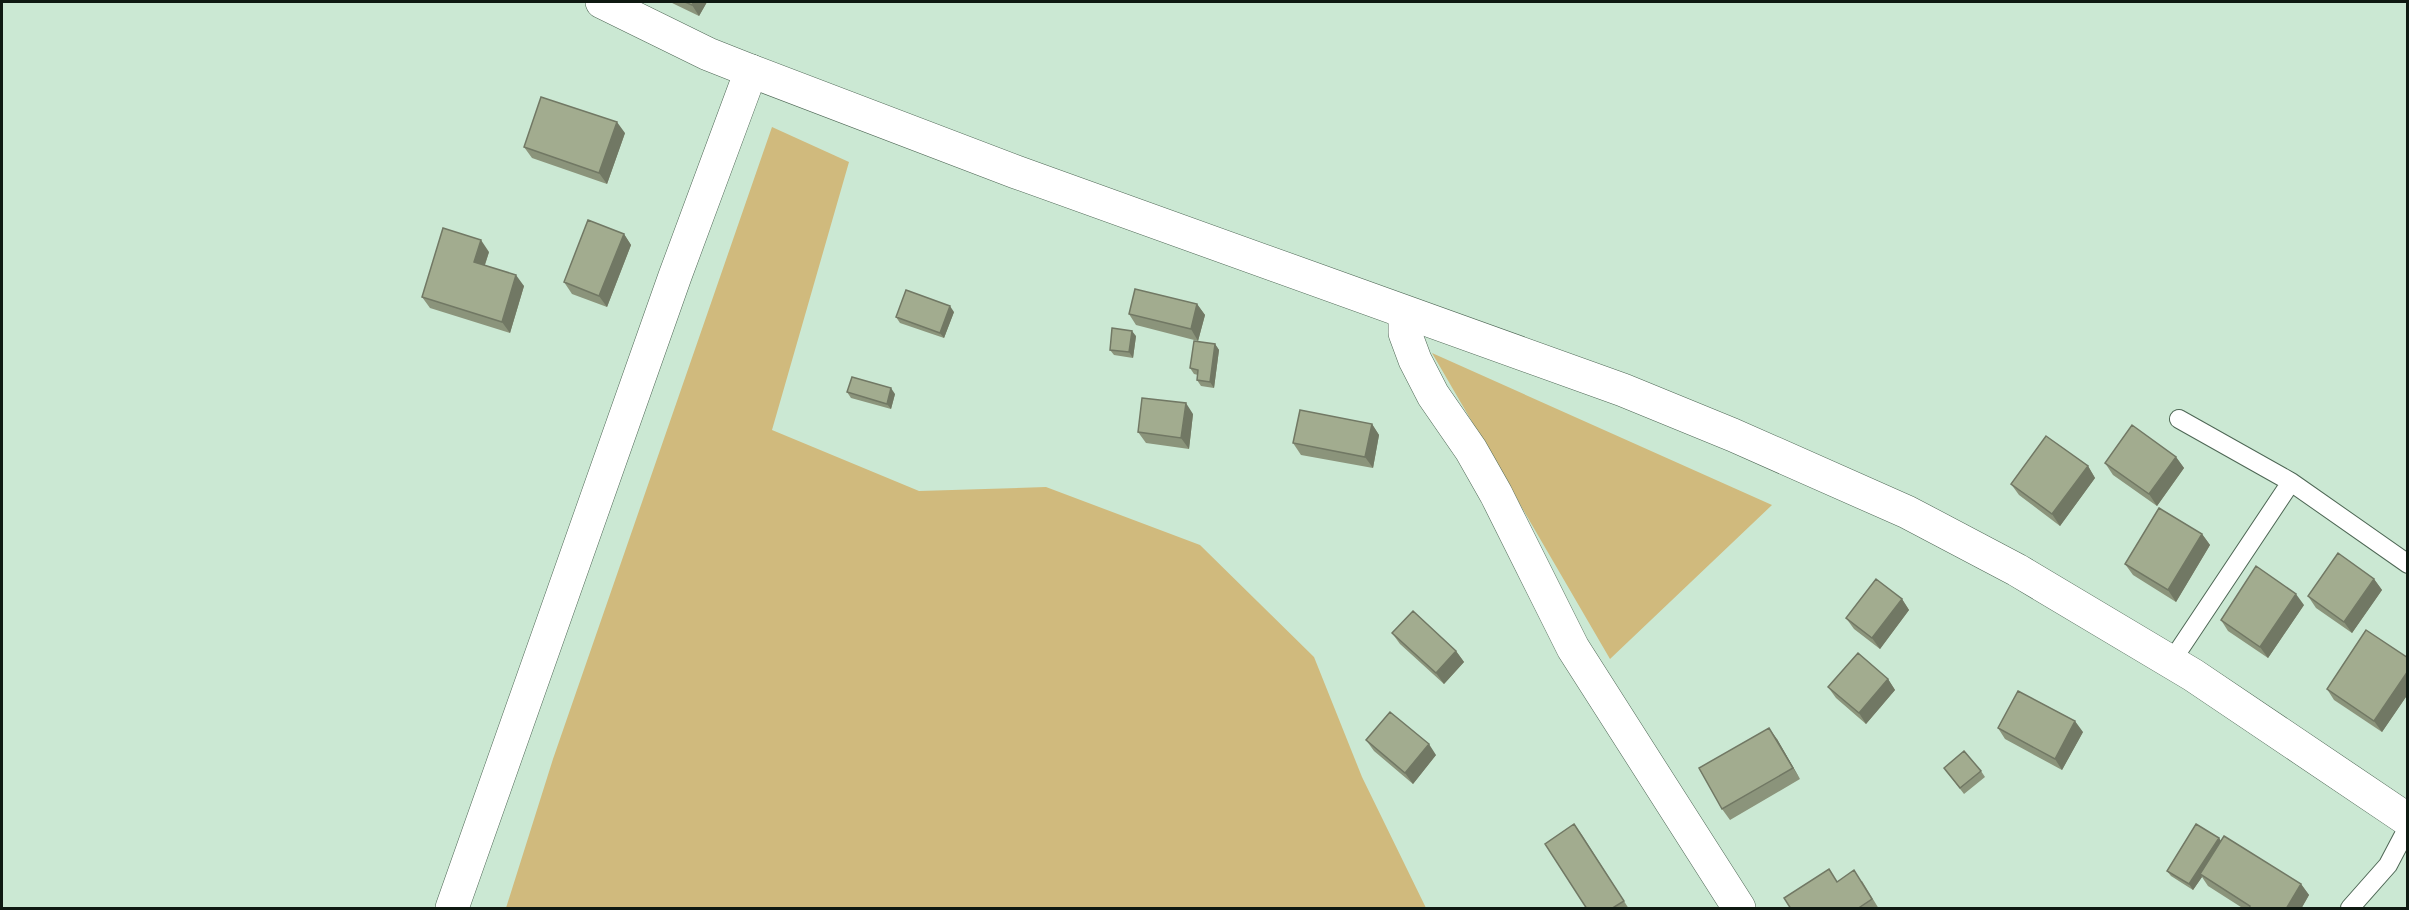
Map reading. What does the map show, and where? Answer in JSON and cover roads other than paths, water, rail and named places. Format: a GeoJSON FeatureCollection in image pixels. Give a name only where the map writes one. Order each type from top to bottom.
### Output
{"type":"FeatureCollection","features":[{"type":"Feature","properties":{"kind":"street"},"geometry":{"type":"LineString","coordinates":[[602,2],[708,54],[1016,172],[1623,390],[1907,512],[2017,570],[2171,662],[2408,820]]}},
{"type":"Feature","properties":{"kind":"street"},"geometry":{"type":"LineString","coordinates":[[452,909],[671,287],[751,71]]}},
{"type":"Feature","properties":{"kind":"street"},"geometry":{"type":"LineString","coordinates":[[1405,313],[1405,333],[1415,360],[1433,395],[1471,450],[1486,477],[1573,648],[1738,909]]}},
{"type":"Feature","properties":{"kind":"lane"},"geometry":{"type":"LineString","coordinates":[[2179,419],[2291,482],[2408,564]]}},
{"type":"Feature","properties":{"kind":"lane"},"geometry":{"type":"LineString","coordinates":[[2171,662],[2291,482]]}},
{"type":"Feature","properties":{"kind":"lane"},"geometry":{"type":"LineString","coordinates":[[2350,909],[2388,865],[2408,827]]}}]}
